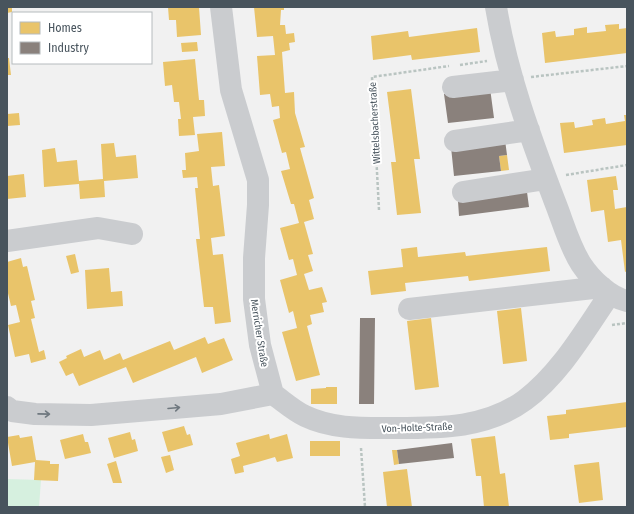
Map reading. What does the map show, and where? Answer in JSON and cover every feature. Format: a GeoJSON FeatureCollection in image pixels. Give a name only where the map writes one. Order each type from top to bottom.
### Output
{"type":"FeatureCollection","features":[{"type":"Feature","properties":{"kind":"street","name":"Merricher Straße"},"geometry":{"type":"LineString","coordinates":[[221,7],[231,90],[258,180],[258,205],[254,258],[254,299],[260,345],[273,394]]}},
{"type":"Feature","properties":{"kind":"street"},"geometry":{"type":"LineString","coordinates":[[496,7],[512,80],[546,179],[569,238],[581,264],[613,294]]}},
{"type":"Feature","properties":{"kind":"street"},"geometry":{"type":"LineString","coordinates":[[454,87],[512,80]]}},
{"type":"Feature","properties":{"kind":"street"},"geometry":{"type":"LineString","coordinates":[[455,141],[529,130]]}},
{"type":"Feature","properties":{"kind":"street"},"geometry":{"type":"LineString","coordinates":[[463,192],[546,179]]}},
{"type":"Feature","properties":{"kind":"street"},"geometry":{"type":"LineString","coordinates":[[7,241],[98,228],[132,234]]}},
{"type":"Feature","properties":{"kind":"street"},"geometry":{"type":"LineString","coordinates":[[409,309],[613,294]]}},
{"type":"Feature","properties":{"kind":"street","name":"Von-Holte-Straße"},"geometry":{"type":"LineString","coordinates":[[273,394],[304,416],[330,424],[360,428],[448,428],[500,415],[525,400],[550,379],[613,294]]}},
{"type":"Feature","properties":{"kind":"street"},"geometry":{"type":"LineString","coordinates":[[7,407],[12,411],[35,414],[91,415],[222,404],[273,394]]}},
{"type":"Feature","properties":{"kind":"path","name":"Wittelsbacherstraße"},"geometry":{"type":"LineString","coordinates":[[379,210],[372,77],[507,58]]}},
{"type":"Feature","properties":{"kind":"path"},"geometry":{"type":"LineString","coordinates":[[512,80],[627,66]]}},
{"type":"Feature","properties":{"kind":"path"},"geometry":{"type":"LineString","coordinates":[[546,179],[627,165]]}},
{"type":"Feature","properties":{"kind":"path"},"geometry":{"type":"LineString","coordinates":[[360,428],[365,507]]}},
{"type":"Feature","properties":{"kind":"green space"},"geometry":{"type":"Polygon","coordinates":[[[7,479],[41,480],[39,507],[7,507],[7,479]]]}},
{"type":"Feature","properties":{"kind":"building: Homes"},"geometry":{"type":"Polygon","coordinates":[[[7,7],[12,7],[12,12],[7,13],[7,7]]]}},
{"type":"Feature","properties":{"kind":"building: Homes"},"geometry":{"type":"Polygon","coordinates":[[[168,7],[199,7],[201,35],[177,37],[176,20],[169,20],[168,7]]]}},
{"type":"Feature","properties":{"kind":"building: Homes"},"geometry":{"type":"Polygon","coordinates":[[[254,7],[284,7],[284,10],[281,10],[280,25],[285,25],[286,34],[294,33],[295,42],[289,43],[290,50],[282,52],[285,93],[294,92],[295,113],[305,147],[300,148],[314,198],[309,200],[314,219],[304,222],[313,254],[308,255],[313,271],[304,274],[309,290],[322,287],[327,302],[322,303],[324,312],[310,315],[312,324],[307,326],[320,375],[296,381],[282,332],[297,328],[293,311],[289,313],[280,280],[297,275],[293,259],[289,260],[280,228],[299,223],[294,204],[291,204],[281,171],[290,169],[286,152],[282,153],[273,120],[280,118],[279,106],[272,107],[270,94],[260,95],[257,56],[275,55],[273,36],[257,37],[254,7]]]}},
{"type":"Feature","properties":{"kind":"building: Homes"},"geometry":{"type":"Polygon","coordinates":[[[619,24],[619,29],[627,28],[627,53],[545,63],[542,33],[555,31],[556,37],[574,35],[574,29],[587,27],[587,33],[606,31],[605,25],[619,24]]]}},
{"type":"Feature","properties":{"kind":"building: Homes"},"geometry":{"type":"Polygon","coordinates":[[[477,28],[480,52],[412,60],[411,55],[373,60],[371,36],[408,31],[409,37],[477,28]]]}},
{"type":"Feature","properties":{"kind":"building: Homes"},"geometry":{"type":"Polygon","coordinates":[[[197,42],[198,51],[182,52],[181,43],[197,42]]]}},
{"type":"Feature","properties":{"kind":"building: Homes"},"geometry":{"type":"Polygon","coordinates":[[[7,58],[9,58],[11,75],[7,75],[7,58]]]}},
{"type":"Feature","properties":{"kind":"building: Homes"},"geometry":{"type":"Polygon","coordinates":[[[195,59],[199,100],[204,100],[205,116],[193,117],[195,135],[179,136],[178,119],[181,119],[179,102],[174,102],[172,85],[165,86],[163,62],[195,59]]]}},
{"type":"Feature","properties":{"kind":"building: Homes"},"geometry":{"type":"Polygon","coordinates":[[[411,89],[420,159],[414,159],[421,213],[397,215],[391,162],[396,162],[387,92],[411,89]]]}},
{"type":"Feature","properties":{"kind":"building: Homes"},"geometry":{"type":"Polygon","coordinates":[[[19,113],[20,125],[7,126],[7,114],[19,113]]]}},
{"type":"Feature","properties":{"kind":"building: Homes"},"geometry":{"type":"Polygon","coordinates":[[[624,115],[627,115],[627,145],[564,153],[560,123],[574,122],[575,128],[593,125],[592,120],[605,118],[606,124],[625,121],[624,115]]]}},
{"type":"Feature","properties":{"kind":"building: Homes"},"geometry":{"type":"Polygon","coordinates":[[[222,132],[225,166],[211,167],[213,186],[219,185],[225,236],[211,238],[213,255],[223,254],[231,322],[215,324],[213,307],[204,307],[196,239],[200,239],[195,188],[198,188],[197,177],[183,178],[182,170],[186,170],[185,153],[199,151],[197,134],[222,132]]]}},
{"type":"Feature","properties":{"kind":"building: Homes"},"geometry":{"type":"Polygon","coordinates":[[[114,143],[116,157],[136,155],[138,178],[104,181],[105,197],[80,199],[79,184],[44,187],[42,150],[55,148],[57,162],[77,160],[79,181],[103,179],[101,144],[114,143]]]}},
{"type":"Feature","properties":{"kind":"building: Homes"},"geometry":{"type":"Polygon","coordinates":[[[507,155],[509,170],[501,171],[499,156],[507,155]]]}},
{"type":"Feature","properties":{"kind":"building: Homes"},"geometry":{"type":"Polygon","coordinates":[[[24,174],[26,197],[7,199],[7,176],[24,174]]]}},
{"type":"Feature","properties":{"kind":"building: Homes"},"geometry":{"type":"Polygon","coordinates":[[[616,176],[618,190],[613,190],[615,209],[627,207],[627,271],[625,272],[621,240],[608,242],[604,210],[591,212],[587,180],[616,176]]]}},
{"type":"Feature","properties":{"kind":"building: Homes"},"geometry":{"type":"Polygon","coordinates":[[[417,247],[418,257],[465,252],[466,256],[547,247],[550,271],[469,281],[468,276],[405,283],[406,291],[371,295],[368,271],[403,267],[401,249],[417,247]]]}},
{"type":"Feature","properties":{"kind":"building: Homes"},"geometry":{"type":"Polygon","coordinates":[[[75,254],[79,272],[71,274],[66,256],[75,254]]]}},
{"type":"Feature","properties":{"kind":"building: Homes"},"geometry":{"type":"Polygon","coordinates":[[[21,258],[23,267],[27,266],[35,300],[31,301],[35,318],[31,319],[39,352],[44,350],[46,359],[31,363],[29,354],[15,357],[8,325],[20,322],[16,305],[11,306],[7,289],[7,262],[21,258]]]}},
{"type":"Feature","properties":{"kind":"building: Homes"},"geometry":{"type":"Polygon","coordinates":[[[109,268],[111,292],[122,291],[123,306],[87,309],[85,270],[109,268]]]}},
{"type":"Feature","properties":{"kind":"building: Homes"},"geometry":{"type":"Polygon","coordinates":[[[521,308],[527,361],[503,364],[497,311],[521,308]]]}},
{"type":"Feature","properties":{"kind":"building: Homes"},"geometry":{"type":"Polygon","coordinates":[[[431,318],[439,387],[415,390],[407,321],[431,318]]]}},
{"type":"Feature","properties":{"kind":"building: Homes"},"geometry":{"type":"Polygon","coordinates":[[[205,337],[208,344],[224,338],[233,360],[202,373],[196,357],[133,383],[126,367],[79,386],[73,373],[66,376],[59,362],[67,358],[66,356],[81,349],[84,357],[100,350],[104,360],[120,353],[123,360],[170,341],[174,350],[205,337]]]}},
{"type":"Feature","properties":{"kind":"building: Homes"},"geometry":{"type":"Polygon","coordinates":[[[337,387],[337,404],[311,404],[311,389],[337,387]]]}},
{"type":"Feature","properties":{"kind":"building: Homes"},"geometry":{"type":"Polygon","coordinates":[[[627,402],[627,427],[569,434],[569,438],[550,440],[547,416],[566,414],[566,410],[627,402]]]}},
{"type":"Feature","properties":{"kind":"building: Homes"},"geometry":{"type":"Polygon","coordinates":[[[184,426],[187,435],[190,434],[193,445],[168,452],[162,432],[184,426]]]}},
{"type":"Feature","properties":{"kind":"building: Homes"},"geometry":{"type":"Polygon","coordinates":[[[130,432],[132,440],[135,439],[138,451],[114,458],[108,438],[130,432]]]}},
{"type":"Feature","properties":{"kind":"building: Homes"},"geometry":{"type":"Polygon","coordinates":[[[83,434],[85,442],[88,442],[91,453],[65,459],[60,440],[83,434]]]}},
{"type":"Feature","properties":{"kind":"building: Homes"},"geometry":{"type":"Polygon","coordinates":[[[269,434],[270,439],[287,434],[293,458],[277,462],[275,457],[243,466],[244,472],[235,474],[231,459],[240,456],[236,443],[269,434]]]}},
{"type":"Feature","properties":{"kind":"building: Homes"},"geometry":{"type":"Polygon","coordinates":[[[19,435],[20,438],[32,436],[36,460],[50,461],[50,464],[59,464],[58,481],[34,480],[35,462],[12,466],[7,437],[19,435]]]}},
{"type":"Feature","properties":{"kind":"building: Homes"},"geometry":{"type":"Polygon","coordinates":[[[495,436],[500,474],[505,473],[509,507],[484,507],[481,476],[476,476],[471,439],[495,436]]]}},
{"type":"Feature","properties":{"kind":"building: Homes"},"geometry":{"type":"Polygon","coordinates":[[[310,441],[340,441],[340,456],[310,456],[310,441]]]}},
{"type":"Feature","properties":{"kind":"building: Homes"},"geometry":{"type":"Polygon","coordinates":[[[392,450],[397,450],[399,464],[394,465],[392,450]]]}},
{"type":"Feature","properties":{"kind":"building: Homes"},"geometry":{"type":"Polygon","coordinates":[[[170,455],[174,470],[166,473],[161,457],[170,455]]]}},
{"type":"Feature","properties":{"kind":"building: Homes"},"geometry":{"type":"Polygon","coordinates":[[[116,461],[122,483],[113,483],[107,464],[116,461]]]}},
{"type":"Feature","properties":{"kind":"building: Homes"},"geometry":{"type":"Polygon","coordinates":[[[599,462],[603,500],[579,503],[574,465],[599,462]]]}},
{"type":"Feature","properties":{"kind":"building: Homes"},"geometry":{"type":"Polygon","coordinates":[[[407,469],[412,507],[387,507],[383,472],[407,469]]]}},
{"type":"Feature","properties":{"kind":"building: Industry"},"geometry":{"type":"Polygon","coordinates":[[[490,88],[494,118],[448,123],[444,94],[490,88]]]}},
{"type":"Feature","properties":{"kind":"building: Industry"},"geometry":{"type":"Polygon","coordinates":[[[505,140],[507,155],[499,156],[501,171],[454,176],[451,147],[505,140]]]}},
{"type":"Feature","properties":{"kind":"building: Industry"},"geometry":{"type":"Polygon","coordinates":[[[527,192],[529,207],[459,216],[458,201],[527,192]]]}},
{"type":"Feature","properties":{"kind":"building: Industry"},"geometry":{"type":"Polygon","coordinates":[[[360,318],[375,318],[374,404],[359,404],[360,318]]]}},
{"type":"Feature","properties":{"kind":"building: Industry"},"geometry":{"type":"Polygon","coordinates":[[[452,443],[454,458],[399,464],[397,450],[452,443]]]}}]}
